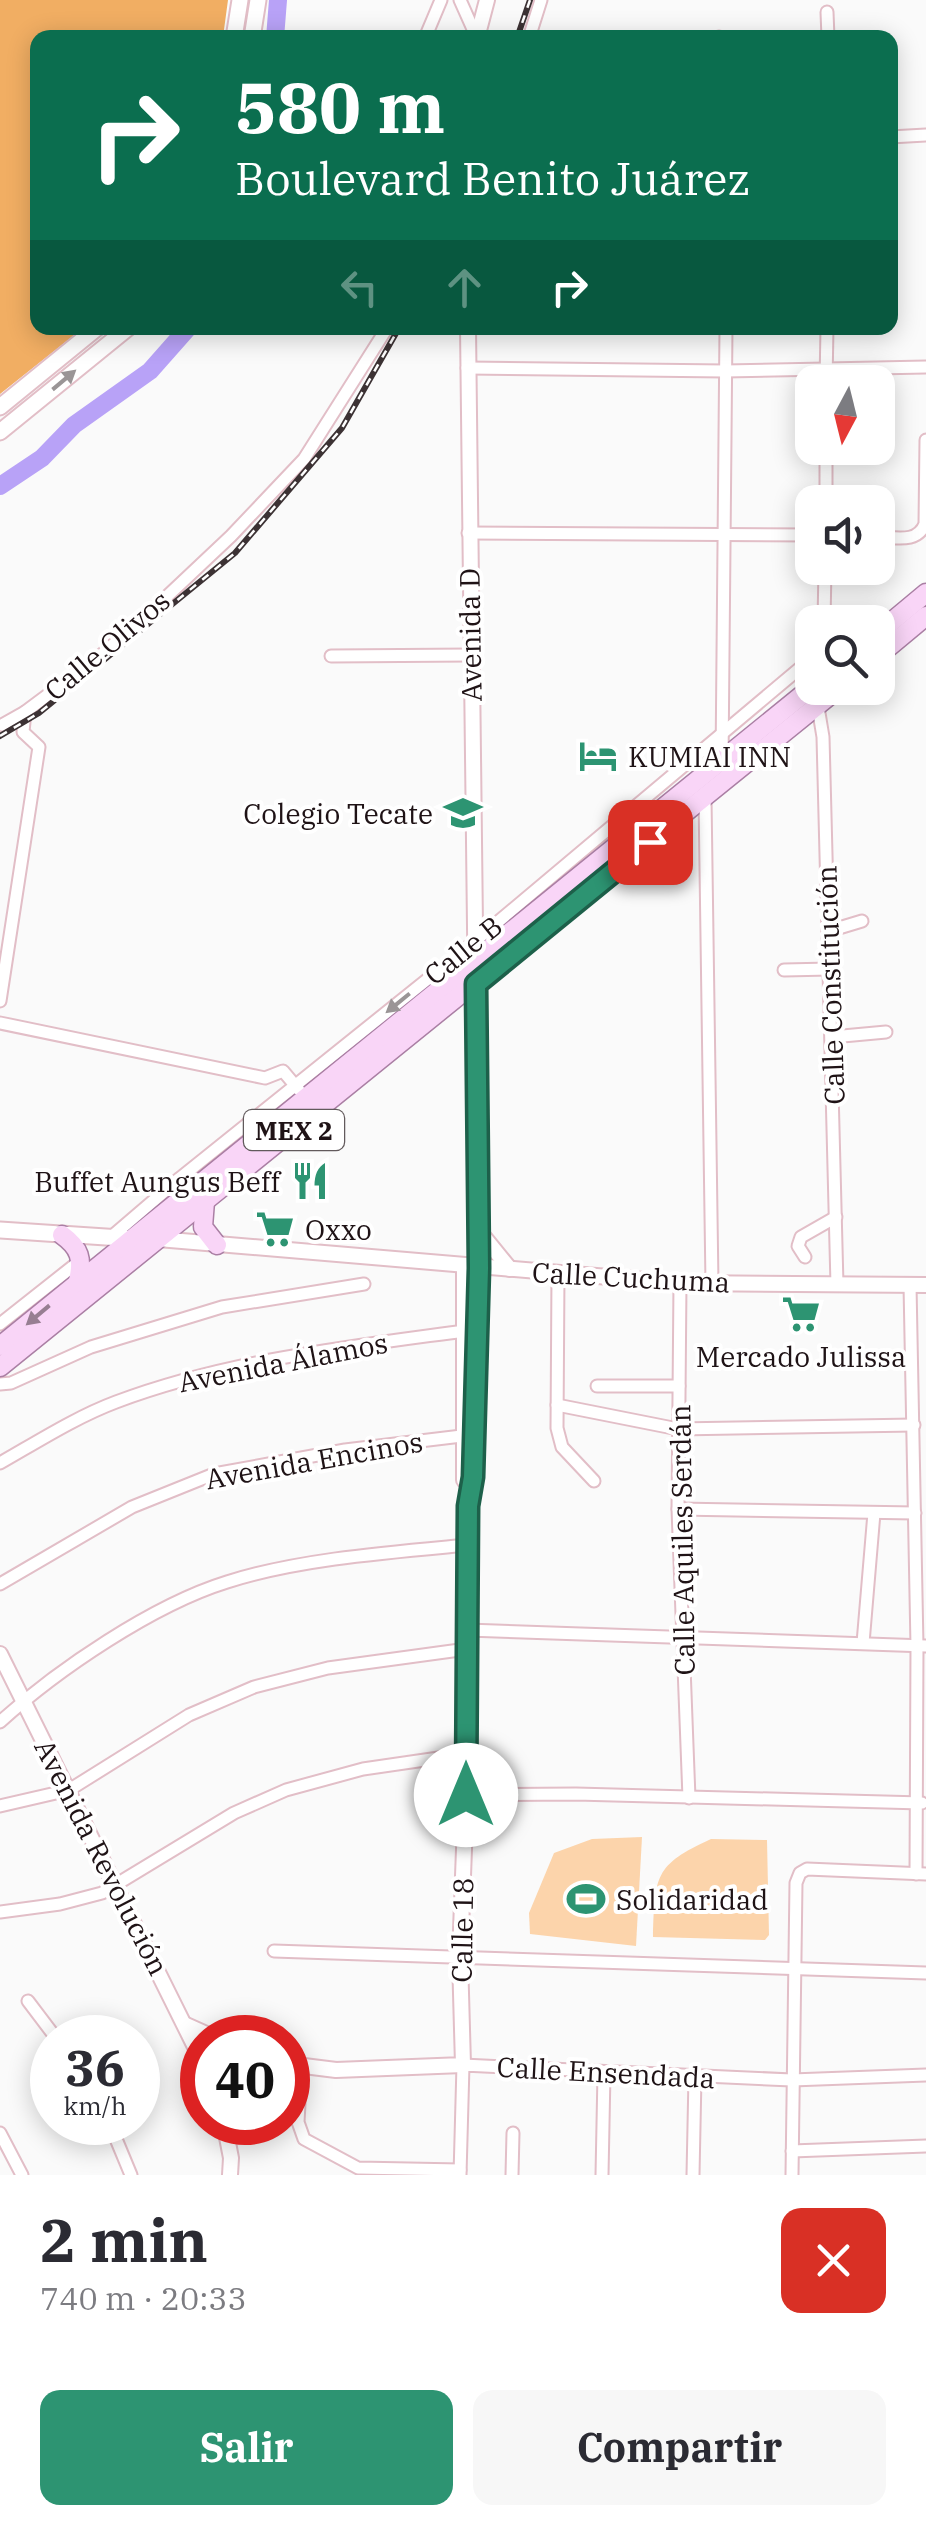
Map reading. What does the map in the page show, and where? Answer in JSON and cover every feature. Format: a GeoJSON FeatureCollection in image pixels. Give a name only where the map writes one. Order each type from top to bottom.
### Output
{"type":"FeatureCollection","features":[{"type":"Feature","properties":{"kind":"main road"},"geometry":{"type":"LineString","coordinates":[[235,30],[240,0]]}},
{"type":"Feature","properties":{"kind":"main road"},"geometry":{"type":"LineString","coordinates":[[253,30],[258,0]]}},
{"type":"Feature","properties":{"kind":"main road"},"geometry":{"type":"LineString","coordinates":[[0,407],[88,335]]}},
{"type":"Feature","properties":{"kind":"main road"},"geometry":{"type":"LineString","coordinates":[[0,432],[119,335]]}},
{"type":"Feature","properties":{"kind":"main road"},"geometry":{"type":"LineString","coordinates":[[895,619],[926,593]]}},
{"type":"Feature","properties":{"kind":"main road"},"geometry":{"type":"LineString","coordinates":[[895,642],[926,617]]}},
{"type":"Feature","properties":{"kind":"main road","name":"MEX 2"},"geometry":{"type":"LineString","coordinates":[[0,1367],[84,1288],[122,1240],[300,1091],[722,759],[802,705]]}},
{"type":"Feature","properties":{"kind":"main road","name":"MEX 2"},"geometry":{"type":"LineString","coordinates":[[0,1346],[158,1239],[722,784],[805,705]]}},
{"type":"Feature","properties":{"kind":"main road"},"geometry":{"type":"LineString","coordinates":[[205,1201],[203,1227],[217,1245]]}},
{"type":"Feature","properties":{"kind":"main road"},"geometry":{"type":"LineString","coordinates":[[0,1230],[122,1240],[158,1239]]}},
{"type":"Feature","properties":{"kind":"main road"},"geometry":{"type":"LineString","coordinates":[[62,1235],[74,1244],[81,1260],[84,1288]]}},
{"type":"Feature","properties":{"kind":"street"},"geometry":{"type":"LineString","coordinates":[[428,30],[441,0]]}},
{"type":"Feature","properties":{"kind":"street"},"geometry":{"type":"LineString","coordinates":[[460,0],[473,30]]}},
{"type":"Feature","properties":{"kind":"street"},"geometry":{"type":"LineString","coordinates":[[479,30],[487,0]]}},
{"type":"Feature","properties":{"kind":"street"},"geometry":{"type":"LineString","coordinates":[[532,30],[541,0]]}},
{"type":"Feature","properties":{"kind":"street"},"geometry":{"type":"LineString","coordinates":[[827,12],[828,30]]}},
{"type":"Feature","properties":{"kind":"street"},"geometry":{"type":"LineString","coordinates":[[898,137],[926,135]]}},
{"type":"Feature","properties":{"kind":"street","name":"Calle Olivos"},"geometry":{"type":"LineString","coordinates":[[0,1001],[39,747],[24,732],[25,712],[100,656],[231,536],[314,447],[383,335]]}},
{"type":"Feature","properties":{"kind":"street","name":"Avenida D"},"geometry":{"type":"LineString","coordinates":[[468,335],[475,950]]}},
{"type":"Feature","properties":{"kind":"street"},"geometry":{"type":"LineString","coordinates":[[722,784],[726,335]]}},
{"type":"Feature","properties":{"kind":"street"},"geometry":{"type":"LineString","coordinates":[[826,365],[827,335]]}},
{"type":"Feature","properties":{"kind":"street"},"geometry":{"type":"LineString","coordinates":[[895,370],[926,367]]}},
{"type":"Feature","properties":{"kind":"street"},"geometry":{"type":"LineString","coordinates":[[468,368],[795,374]]}},
{"type":"Feature","properties":{"kind":"street"},"geometry":{"type":"LineString","coordinates":[[895,537],[914,538],[921,534],[925,524],[926,440]]}},
{"type":"Feature","properties":{"kind":"street"},"geometry":{"type":"LineString","coordinates":[[468,533],[795,535]]}},
{"type":"Feature","properties":{"kind":"street"},"geometry":{"type":"LineString","coordinates":[[926,617],[926,629]]}},
{"type":"Feature","properties":{"kind":"street"},"geometry":{"type":"LineString","coordinates":[[332,656],[471,656]]}},
{"type":"Feature","properties":{"kind":"street","name":"Calle B"},"geometry":{"type":"LineString","coordinates":[[475,950],[795,672]]}},
{"type":"Feature","properties":{"kind":"street","name":"Calle Constitución"},"geometry":{"type":"LineString","coordinates":[[817,705],[823,738],[837,1284]]}},
{"type":"Feature","properties":{"kind":"street"},"geometry":{"type":"LineString","coordinates":[[1,725],[25,712]]}},
{"type":"Feature","properties":{"kind":"street"},"geometry":{"type":"LineString","coordinates":[[1,725],[24,732]]}},
{"type":"Feature","properties":{"kind":"street"},"geometry":{"type":"LineString","coordinates":[[705,798],[712,1284]]}},
{"type":"Feature","properties":{"kind":"street"},"geometry":{"type":"LineString","coordinates":[[829,932],[862,921]]}},
{"type":"Feature","properties":{"kind":"street","name":"Calle 18"},"geometry":{"type":"LineString","coordinates":[[468,1435],[464,1331],[478,1230],[475,950]]}},
{"type":"Feature","properties":{"kind":"street"},"geometry":{"type":"LineString","coordinates":[[784,970],[830,969]]}},
{"type":"Feature","properties":{"kind":"street"},"geometry":{"type":"LineString","coordinates":[[0,1023],[264,1078],[283,1071],[300,1091]]}},
{"type":"Feature","properties":{"kind":"street"},"geometry":{"type":"LineString","coordinates":[[832,1037],[886,1032]]}},
{"type":"Feature","properties":{"kind":"street"},"geometry":{"type":"LineString","coordinates":[[804,1257],[798,1246],[801,1237],[836,1216]]}},
{"type":"Feature","properties":{"kind":"street"},"geometry":{"type":"LineString","coordinates":[[478,1230],[510,1269]]}},
{"type":"Feature","properties":{"kind":"street","name":"Calle Cuchuma"},"geometry":{"type":"LineString","coordinates":[[158,1239],[712,1284],[918,1285]]}},
{"type":"Feature","properties":{"kind":"street"},"geometry":{"type":"LineString","coordinates":[[0,1324],[81,1260]]}},
{"type":"Feature","properties":{"kind":"street","name":"Calle 18"},"geometry":{"type":"LineString","coordinates":[[460,2173],[471,1267]]}},
{"type":"Feature","properties":{"kind":"street"},"geometry":{"type":"LineString","coordinates":[[558,1274],[557,1428],[562,1447],[594,1481]]}},
{"type":"Feature","properties":{"kind":"street","name":"Calle Aquiles Serdán"},"geometry":{"type":"LineString","coordinates":[[680,1282],[678,1509],[688,1798]]}},
{"type":"Feature","properties":{"kind":"street"},"geometry":{"type":"LineString","coordinates":[[0,1384],[11,1383],[92,1347],[222,1307],[364,1284]]}},
{"type":"Feature","properties":{"kind":"street"},"geometry":{"type":"LineString","coordinates":[[792,2175],[796,1884],[800,1873],[807,1869],[921,1874],[922,1646],[915,1513],[920,1440],[914,1425],[918,1285]]}},
{"type":"Feature","properties":{"kind":"street","name":"Avenida Álamos"},"geometry":{"type":"LineString","coordinates":[[0,1463],[113,1403],[169,1384],[292,1356],[464,1331]]}},
{"type":"Feature","properties":{"kind":"street"},"geometry":{"type":"LineString","coordinates":[[596,1386],[679,1386]]}},
{"type":"Feature","properties":{"kind":"street"},"geometry":{"type":"LineString","coordinates":[[557,1405],[678,1429],[914,1425]]}},
{"type":"Feature","properties":{"kind":"street","name":"Avenida Encinos"},"geometry":{"type":"LineString","coordinates":[[0,1584],[132,1507],[214,1474],[346,1450],[468,1435]]}},
{"type":"Feature","properties":{"kind":"street"},"geometry":{"type":"LineString","coordinates":[[678,1509],[915,1513]]}},
{"type":"Feature","properties":{"kind":"street"},"geometry":{"type":"LineString","coordinates":[[863,1643],[874,1513]]}},
{"type":"Feature","properties":{"kind":"street"},"geometry":{"type":"LineString","coordinates":[[0,1722],[24,1701],[134,1626],[222,1583],[329,1562],[468,1545]]}},
{"type":"Feature","properties":{"kind":"street"},"geometry":{"type":"LineString","coordinates":[[467,1630],[922,1646]]}},
{"type":"Feature","properties":{"kind":"street"},"geometry":{"type":"LineString","coordinates":[[0,1806],[70,1790],[189,1715],[254,1688],[328,1668],[467,1649]]}},
{"type":"Feature","properties":{"kind":"street","name":"Avenida Revolución"},"geometry":{"type":"LineString","coordinates":[[0,1654],[181,2015]]}},
{"type":"Feature","properties":{"kind":"street"},"geometry":{"type":"LineString","coordinates":[[0,1912],[74,1900],[116,1886],[234,1813],[286,1790],[363,1769],[466,1754]]}},
{"type":"Feature","properties":{"kind":"street"},"geometry":{"type":"LineString","coordinates":[[466,1795],[922,1804]]}},
{"type":"Feature","properties":{"kind":"street"},"geometry":{"type":"LineString","coordinates":[[274,1951],[926,1973]]}},
{"type":"Feature","properties":{"kind":"street"},"geometry":{"type":"LineString","coordinates":[[28,2001],[39,2015]]}},
{"type":"Feature","properties":{"kind":"street","name":"Calle Ensendada"},"geometry":{"type":"LineString","coordinates":[[310,2067],[370,2070],[462,2064],[792,2080],[926,2075]]}},
{"type":"Feature","properties":{"kind":"street"},"geometry":{"type":"LineString","coordinates":[[602,2175],[604,2073]]}},
{"type":"Feature","properties":{"kind":"street"},"geometry":{"type":"LineString","coordinates":[[693,2175],[696,2077]]}},
{"type":"Feature","properties":{"kind":"street"},"geometry":{"type":"LineString","coordinates":[[0,2133],[22,2175]]}},
{"type":"Feature","properties":{"kind":"street"},"geometry":{"type":"LineString","coordinates":[[512,2175],[513,2134]]}},
{"type":"Feature","properties":{"kind":"street"},"geometry":{"type":"LineString","coordinates":[[310,2140],[358,2168],[460,2173]]}},
{"type":"Feature","properties":{"kind":"street"},"geometry":{"type":"LineString","coordinates":[[119,2145],[131,2175]]}},
{"type":"Feature","properties":{"kind":"street"},"geometry":{"type":"LineString","coordinates":[[227,2145],[230,2175]]}},
{"type":"Feature","properties":{"kind":"street"},"geometry":{"type":"LineString","coordinates":[[792,2151],[926,2146]]}},
{"type":"Feature","properties":{"kind":"shaded area"},"geometry":{"type":"Polygon","coordinates":[[[0,0],[228,0],[224,30],[30,30],[30,335],[74,335],[0,394],[0,0]]]}},
{"type":"Feature","properties":{"kind":"shaded area","name":"Solidaridad"},"geometry":{"type":"Polygon","coordinates":[[[642,1837],[636,1946],[530,1934],[529,1913],[554,1853],[592,1839],[642,1837]]]}},
{"type":"Feature","properties":{"kind":"shaded area"},"geometry":{"type":"Polygon","coordinates":[[[711,1839],[767,1840],[769,1935],[765,1940],[653,1937],[661,1875],[678,1857],[711,1839]]]}},
{"type":"Feature","properties":{"kind":"waterway"},"geometry":{"type":"LineString","coordinates":[[276,30],[278,0]]}},
{"type":"Feature","properties":{"kind":"waterway"},"geometry":{"type":"LineString","coordinates":[[0,486],[42,458],[74,425],[150,371],[182,335]]}},
{"type":"Feature","properties":{"kind":"railway"},"geometry":{"type":"LineString","coordinates":[[520,30],[530,0]]}},
{"type":"Feature","properties":{"kind":"railway"},"geometry":{"type":"LineString","coordinates":[[0,736],[39,713],[235,553],[342,428],[395,335]]}},
{"type":"Feature","properties":{"kind":"place","name":"KUMIAI INN"},"geometry":{"type":"Point","coordinates":[598,756]}},
{"type":"Feature","properties":{"kind":"place","name":"Colegio Tecate"},"geometry":{"type":"Point","coordinates":[463,813]}},
{"type":"Feature","properties":{"kind":"place","name":"Buffet Aungus Beff"},"geometry":{"type":"Point","coordinates":[310,1181]}},
{"type":"Feature","properties":{"kind":"place","name":"Oxxo"},"geometry":{"type":"Point","coordinates":[275,1229]}},
{"type":"Feature","properties":{"kind":"place","name":"Mercado Julissa"},"geometry":{"type":"Point","coordinates":[801,1314]}},
{"type":"Feature","properties":{"kind":"place","name":"Solidaridad"},"geometry":{"type":"Point","coordinates":[586,1899]}},
{"type":"Feature","properties":{"kind":"route"},"geometry":{"type":"LineString","coordinates":[[466,1795],[468,1506],[473,1477],[479,1268],[476,984],[650,842]]}}]}
